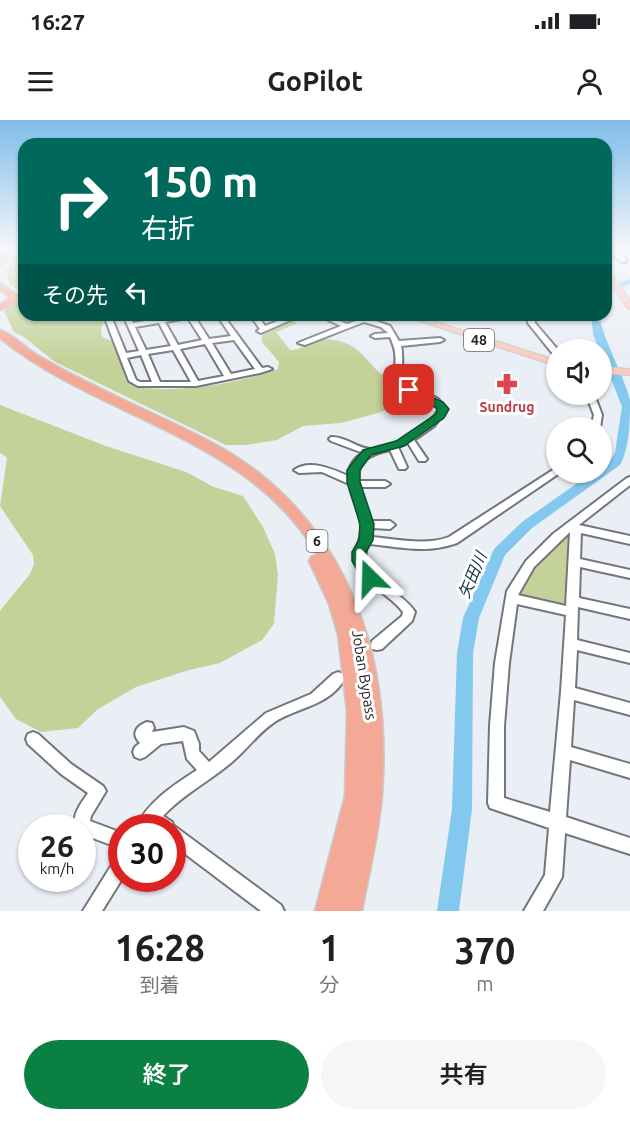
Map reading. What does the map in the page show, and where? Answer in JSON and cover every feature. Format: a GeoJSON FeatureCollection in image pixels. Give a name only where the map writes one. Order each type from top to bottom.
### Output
{"type":"FeatureCollection","features":[{"type":"Feature","properties":{"kind":"highway"},"geometry":{"type":"LineString","coordinates":[[0,307],[12,302],[15,297],[1,287]]}},
{"type":"Feature","properties":{"kind":"highway","name":"Joban Bypass"},"geometry":{"type":"LineString","coordinates":[[0,333],[41,363],[249,471],[294,512],[319,545],[350,602],[359,633],[373,712],[370,798],[349,911]]}},
{"type":"Feature","properties":{"kind":"highway","name":"Joban Bypass"},"geometry":{"type":"LineString","coordinates":[[0,341],[36,367],[208,455],[245,478],[290,521],[312,551],[338,604],[353,672],[357,711],[356,796],[328,911]]}},
{"type":"Feature","properties":{"kind":"main road"},"geometry":{"type":"LineString","coordinates":[[619,287],[630,306]]}},
{"type":"Feature","properties":{"kind":"main road"},"geometry":{"type":"LineString","coordinates":[[620,287],[630,298]]}},
{"type":"Feature","properties":{"kind":"main road","name":"48"},"geometry":{"type":"LineString","coordinates":[[424,321],[546,360]]}},
{"type":"Feature","properties":{"kind":"street"},"geometry":{"type":"LineString","coordinates":[[109,321],[133,381],[138,384],[158,385],[196,384],[264,370],[224,321]]}},
{"type":"Feature","properties":{"kind":"street"},"geometry":{"type":"LineString","coordinates":[[129,321],[158,385]]}},
{"type":"Feature","properties":{"kind":"street"},"geometry":{"type":"LineString","coordinates":[[131,326],[149,321]]}},
{"type":"Feature","properties":{"kind":"street"},"geometry":{"type":"LineString","coordinates":[[162,321],[196,384]]}},
{"type":"Feature","properties":{"kind":"street"},"geometry":{"type":"LineString","coordinates":[[195,321],[229,377]]}},
{"type":"Feature","properties":{"kind":"street"},"geometry":{"type":"LineString","coordinates":[[257,321],[262,330],[286,321]]}},
{"type":"Feature","properties":{"kind":"street"},"geometry":{"type":"LineString","coordinates":[[335,321],[344,325]]}},
{"type":"Feature","properties":{"kind":"street"},"geometry":{"type":"LineString","coordinates":[[302,343],[309,336],[354,321]]}},
{"type":"Feature","properties":{"kind":"street"},"geometry":{"type":"LineString","coordinates":[[370,321],[385,326],[392,334],[399,353],[397,374],[399,382],[409,390],[435,401],[443,409],[440,415],[409,438],[393,446],[370,452],[356,464],[354,483],[367,524],[366,540],[359,552],[359,561],[370,578],[405,606],[409,612],[408,618],[377,645]]}},
{"type":"Feature","properties":{"kind":"street"},"geometry":{"type":"LineString","coordinates":[[532,321],[546,340]]}},
{"type":"Feature","properties":{"kind":"street"},"geometry":{"type":"LineString","coordinates":[[375,336],[392,334]]}},
{"type":"Feature","properties":{"kind":"street"},"geometry":{"type":"LineString","coordinates":[[124,357],[236,337]]}},
{"type":"Feature","properties":{"kind":"street"},"geometry":{"type":"LineString","coordinates":[[396,344],[440,340]]}},
{"type":"Feature","properties":{"kind":"street"},"geometry":{"type":"LineString","coordinates":[[409,438],[422,459]]}},
{"type":"Feature","properties":{"kind":"street"},"geometry":{"type":"LineString","coordinates":[[334,439],[370,452]]}},
{"type":"Feature","properties":{"kind":"street"},"geometry":{"type":"LineString","coordinates":[[393,446],[402,467]]}},
{"type":"Feature","properties":{"kind":"street"},"geometry":{"type":"LineString","coordinates":[[299,470],[321,467],[354,483],[385,484]]}},
{"type":"Feature","properties":{"kind":"street"},"geometry":{"type":"LineString","coordinates":[[366,540],[439,545],[453,540],[546,478]]}},
{"type":"Feature","properties":{"kind":"street"},"geometry":{"type":"LineString","coordinates":[[630,480],[530,564],[513,591],[502,663],[497,726],[496,803],[630,846]]}},
{"type":"Feature","properties":{"kind":"street"},"geometry":{"type":"LineString","coordinates":[[367,524],[390,525]]}},
{"type":"Feature","properties":{"kind":"street"},"geometry":{"type":"LineString","coordinates":[[574,528],[630,540]]}},
{"type":"Feature","properties":{"kind":"street"},"geometry":{"type":"LineString","coordinates":[[533,911],[553,877],[561,751],[568,692],[575,562],[574,528]]}},
{"type":"Feature","properties":{"kind":"street"},"geometry":{"type":"LineString","coordinates":[[575,562],[630,574]]}},
{"type":"Feature","properties":{"kind":"street"},"geometry":{"type":"LineString","coordinates":[[512,598],[630,614]]}},
{"type":"Feature","properties":{"kind":"street"},"geometry":{"type":"LineString","coordinates":[[570,643],[630,658]]}},
{"type":"Feature","properties":{"kind":"street"},"geometry":{"type":"LineString","coordinates":[[154,814],[164,802],[244,743],[259,725],[287,709],[308,702],[322,694],[338,678]]}},
{"type":"Feature","properties":{"kind":"street"},"geometry":{"type":"LineString","coordinates":[[568,692],[630,709]]}},
{"type":"Feature","properties":{"kind":"street"},"geometry":{"type":"LineString","coordinates":[[140,752],[151,733],[184,734],[189,736],[192,754],[208,771]]}},
{"type":"Feature","properties":{"kind":"street"},"geometry":{"type":"LineString","coordinates":[[33,739],[66,769],[98,791],[83,814],[82,824],[108,835]]}},
{"type":"Feature","properties":{"kind":"street"},"geometry":{"type":"LineString","coordinates":[[561,751],[630,771]]}},
{"type":"Feature","properties":{"kind":"street"},"geometry":{"type":"LineString","coordinates":[[186,844],[275,911]]}},
{"type":"Feature","properties":{"kind":"street"},"geometry":{"type":"LineString","coordinates":[[92,911],[108,886]]}},
{"type":"Feature","properties":{"kind":"green space"},"geometry":{"type":"Polygon","coordinates":[[[18,302],[18,321],[105,321],[101,328],[102,337],[112,341],[127,382],[141,387],[180,389],[202,387],[245,379],[278,369],[279,362],[262,342],[262,336],[274,327],[295,321],[296,324],[276,332],[290,350],[316,339],[342,342],[355,348],[379,372],[393,378],[412,395],[382,412],[341,423],[303,426],[277,440],[246,445],[226,445],[55,362],[24,337],[14,332],[4,311],[18,302]]]}},
{"type":"Feature","properties":{"kind":"green space"},"geometry":{"type":"Polygon","coordinates":[[[0,405],[106,446],[186,472],[214,487],[243,496],[263,527],[275,554],[278,575],[274,624],[262,640],[220,663],[136,687],[98,709],[78,728],[41,732],[16,719],[0,697],[0,611],[30,574],[34,564],[33,555],[0,506],[7,458],[0,453],[0,405]]]}},
{"type":"Feature","properties":{"kind":"green space"},"geometry":{"type":"Polygon","coordinates":[[[570,533],[574,535],[568,607],[517,595],[532,566],[570,533]]]}},
{"type":"Feature","properties":{"kind":"waterway","name":"矢田川"},"geometry":{"type":"LineString","coordinates":[[448,911],[462,809],[465,653],[471,618],[499,553],[527,525],[616,462],[621,452],[627,407],[598,334],[596,321]]}},
{"type":"Feature","properties":{"kind":"place","name":"Sundrug"},"geometry":{"type":"Point","coordinates":[507,384]}},
{"type":"Feature","properties":{"kind":"route"},"geometry":{"type":"LineString","coordinates":[[370,578],[359,561],[359,552],[366,540],[367,524],[353,482],[354,470],[356,464],[367,453],[400,444],[440,415],[443,409],[439,404],[409,390]]}}]}
